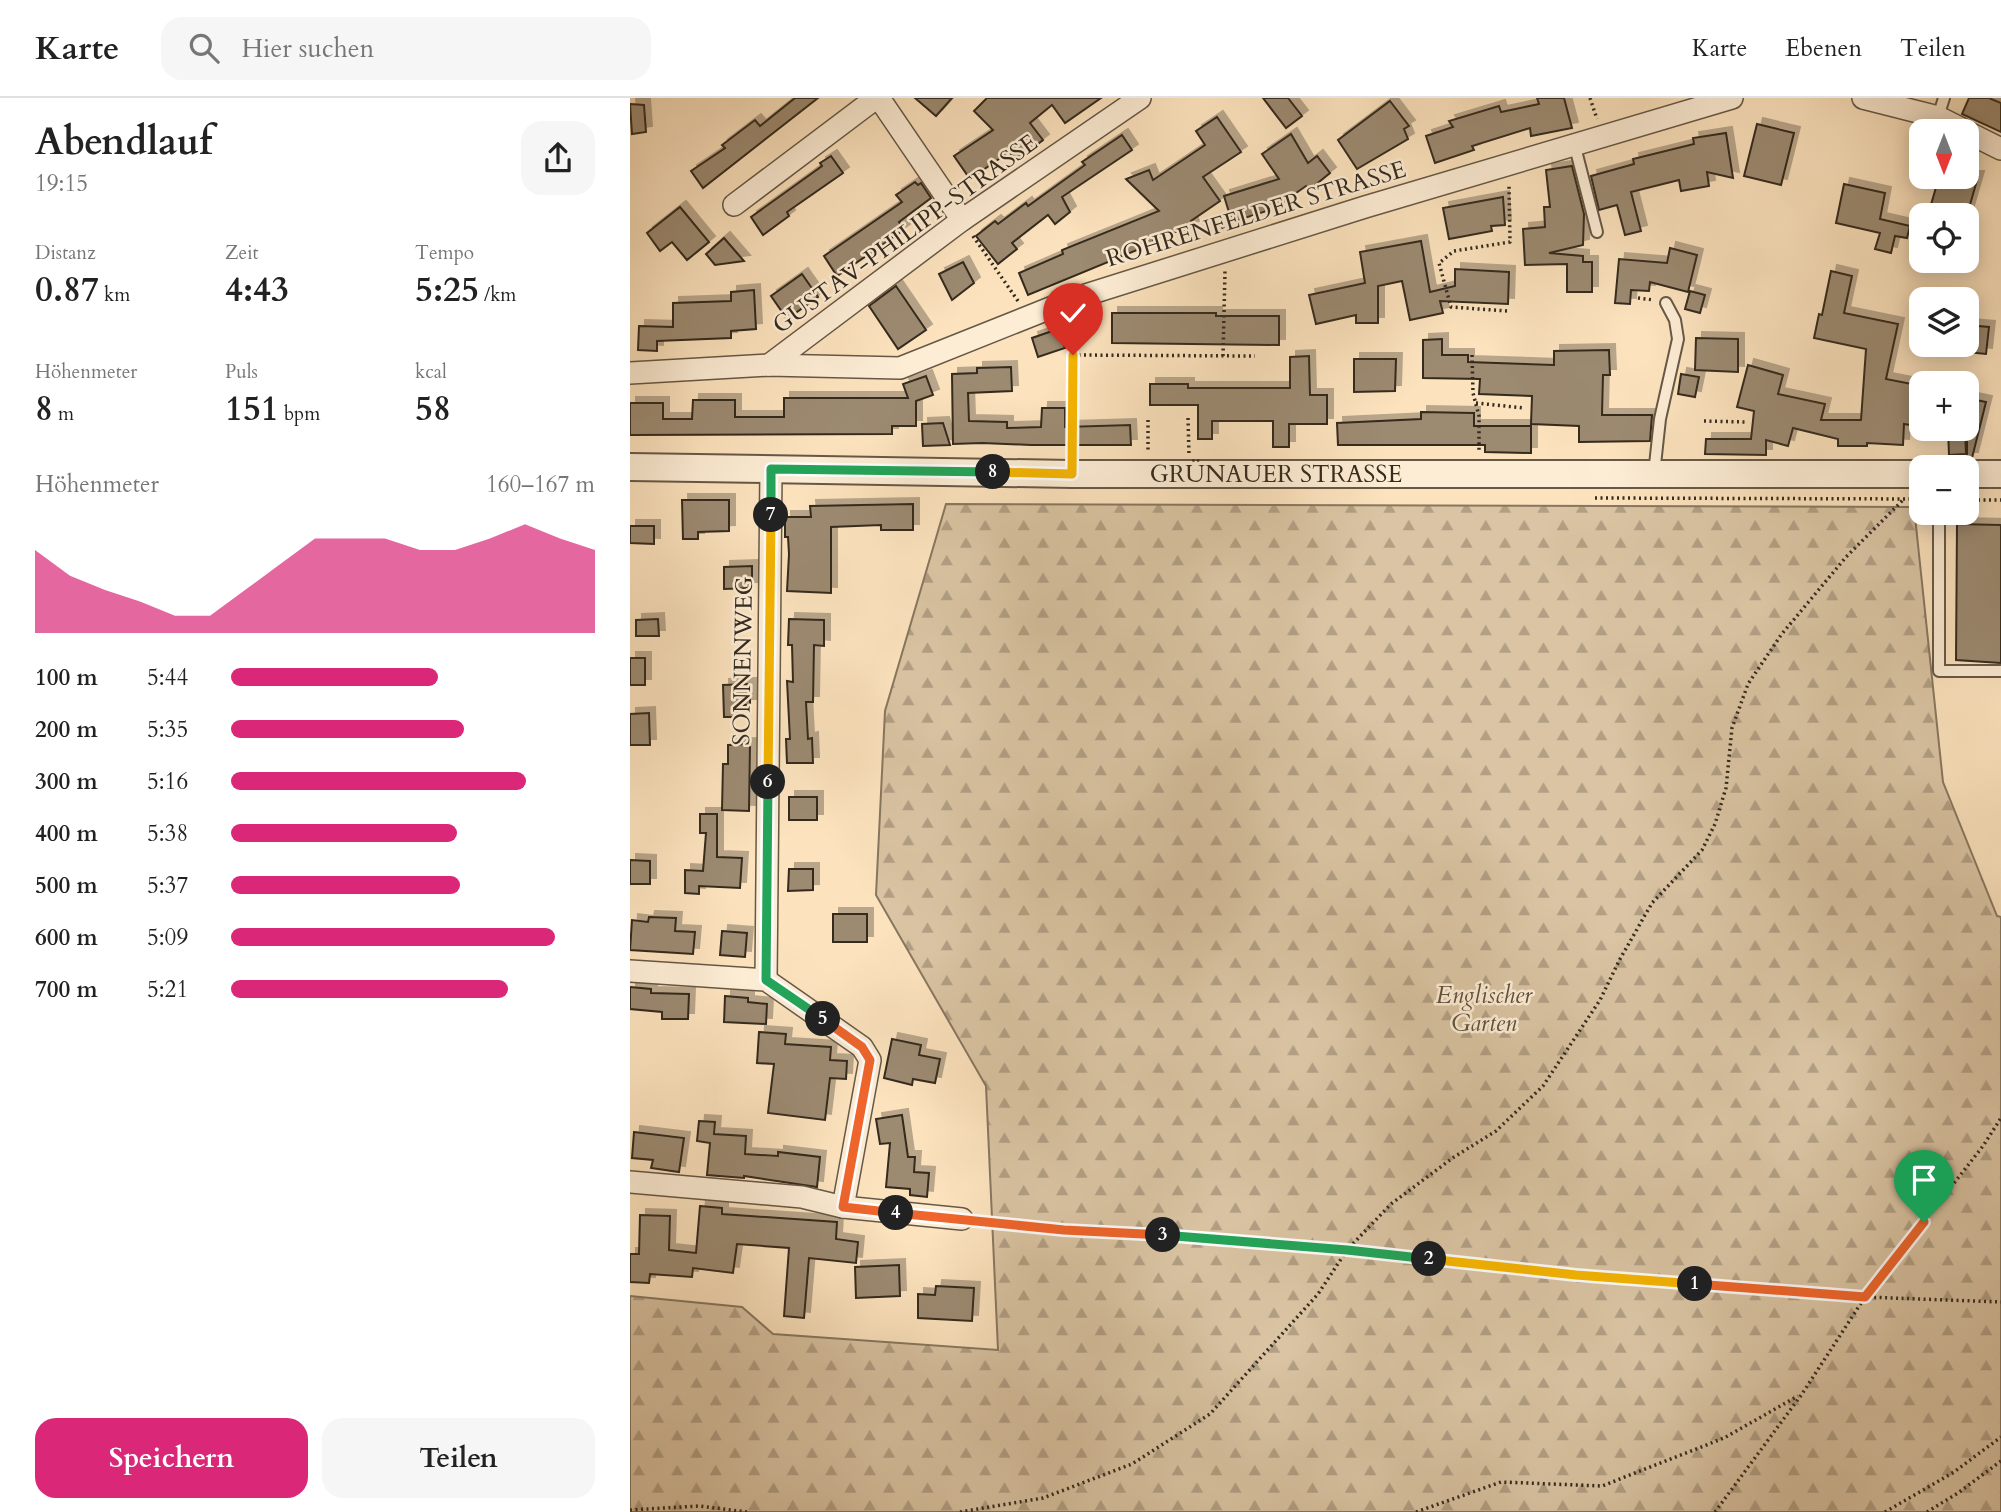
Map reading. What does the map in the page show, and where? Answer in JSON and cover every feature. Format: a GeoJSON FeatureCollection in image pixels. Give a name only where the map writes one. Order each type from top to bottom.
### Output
{"type":"FeatureCollection","features":[{"type":"Feature","properties":{"kind":"street"},"geometry":{"type":"LineString","coordinates":[[734,205],[878,98],[962,220]]}},
{"type":"Feature","properties":{"kind":"street","name":"GUSTAV-PHILIPP-STRASSE"},"geometry":{"type":"LineString","coordinates":[[769,365],[962,220],[1140,98]]}},
{"type":"Feature","properties":{"kind":"street","name":"ROHRENFELDER STRASSE"},"geometry":{"type":"LineString","coordinates":[[630,373],[769,365],[900,368],[1073,299],[1574,143],[1732,98]]}},
{"type":"Feature","properties":{"kind":"street"},"geometry":{"type":"LineString","coordinates":[[1863,98],[1941,108]]}},
{"type":"Feature","properties":{"kind":"street"},"geometry":{"type":"LineString","coordinates":[[1979,138],[2001,149]]}},
{"type":"Feature","properties":{"kind":"street","name":"GRÜNAUER STRASSE"},"geometry":{"type":"LineString","coordinates":[[630,467],[1072,474],[1909,474]]}},
{"type":"Feature","properties":{"kind":"street","name":"SONNENWEG"},"geometry":{"type":"LineString","coordinates":[[766,980],[771,469]]}},
{"type":"Feature","properties":{"kind":"street"},"geometry":{"type":"LineString","coordinates":[[1979,474],[2001,474]]}},
{"type":"Feature","properties":{"kind":"street"},"geometry":{"type":"LineString","coordinates":[[630,971],[766,980],[862,1047],[870,1060],[843,1207]]}},
{"type":"Feature","properties":{"kind":"street"},"geometry":{"type":"LineString","coordinates":[[630,1182],[802,1197],[843,1207],[962,1219]]}},
{"type":"Feature","properties":{"kind":"lane"},"geometry":{"type":"LineString","coordinates":[[1574,143],[1597,232]]}},
{"type":"Feature","properties":{"kind":"lane"},"geometry":{"type":"LineString","coordinates":[[1654,474],[1660,419],[1678,340],[1675,320],[1666,303]]}},
{"type":"Feature","properties":{"kind":"lane"},"geometry":{"type":"LineString","coordinates":[[1939,525],[1939,671],[2001,671]]}},
{"type":"Feature","properties":{"kind":"path"},"geometry":{"type":"LineString","coordinates":[[1507,311],[1451,307],[1439,262],[1454,251],[1510,242],[1508,164]]}},
{"type":"Feature","properties":{"kind":"path"},"geometry":{"type":"LineString","coordinates":[[962,220],[1029,317]]}},
{"type":"Feature","properties":{"kind":"path"},"geometry":{"type":"LineString","coordinates":[[1223,356],[1225,251]]}},
{"type":"Feature","properties":{"kind":"path"},"geometry":{"type":"LineString","coordinates":[[1072,474],[1073,299]]}},
{"type":"Feature","properties":{"kind":"path"},"geometry":{"type":"LineString","coordinates":[[1073,355],[1255,356]]}},
{"type":"Feature","properties":{"kind":"path"},"geometry":{"type":"LineString","coordinates":[[1472,355],[1473,393],[1479,416],[1479,474]]}},
{"type":"Feature","properties":{"kind":"path"},"geometry":{"type":"LineString","coordinates":[[1476,403],[1524,408]]}},
{"type":"Feature","properties":{"kind":"path"},"geometry":{"type":"LineString","coordinates":[[1188,418],[1190,474]]}},
{"type":"Feature","properties":{"kind":"path"},"geometry":{"type":"LineString","coordinates":[[1148,420],[1149,474]]}},
{"type":"Feature","properties":{"kind":"path"},"geometry":{"type":"LineString","coordinates":[[1704,421],[1746,422]]}},
{"type":"Feature","properties":{"kind":"path"},"geometry":{"type":"LineString","coordinates":[[960,1512],[1043,1498],[1132,1464],[1210,1413],[1318,1294],[1347,1250],[1391,1204],[1454,1157],[1496,1131],[1543,1086],[1600,1000],[1652,903],[1702,850],[1715,824],[1726,788],[1732,728],[1748,684],[1781,635],[1846,557],[1904,499]]}},
{"type":"Feature","properties":{"kind":"path"},"geometry":{"type":"LineString","coordinates":[[1979,500],[2001,500]]}},
{"type":"Feature","properties":{"kind":"path"},"geometry":{"type":"LineString","coordinates":[[1715,1512],[1802,1394],[1865,1297],[1983,1146],[2001,1118]]}},
{"type":"Feature","properties":{"kind":"path"},"geometry":{"type":"LineString","coordinates":[[962,1219],[1064,1230],[1347,1250],[1576,1275],[1865,1297],[2001,1302]]}},
{"type":"Feature","properties":{"kind":"path"},"geometry":{"type":"LineString","coordinates":[[1416,1512],[1501,1482],[1602,1486],[1724,1438],[1802,1394]]}},
{"type":"Feature","properties":{"kind":"path"},"geometry":{"type":"LineString","coordinates":[[1885,1512],[1954,1472],[2001,1437]]}},
{"type":"Feature","properties":{"kind":"path"},"geometry":{"type":"LineString","coordinates":[[1927,1512],[2001,1461]]}},
{"type":"Feature","properties":{"kind":"path"},"geometry":{"type":"LineString","coordinates":[[630,1510],[699,1506],[747,1512]]}},
{"type":"Feature","properties":{"kind":"green space","name":"Englischer Garten"},"geometry":{"type":"Polygon","coordinates":[[[946,504],[1909,507],[1909,525],[1916,525],[1943,782],[1997,916],[2001,917],[2001,1512],[630,1512],[630,1296],[742,1307],[773,1334],[998,1350],[986,1086],[876,895],[885,711],[946,504]]]}},
{"type":"Feature","properties":{"kind":"building"},"geometry":{"type":"Polygon","coordinates":[[[795,98],[818,98],[703,188],[691,171],[725,148],[722,145],[755,120],[760,126],[795,98]]]}},
{"type":"Feature","properties":{"kind":"building"},"geometry":{"type":"Polygon","coordinates":[[[915,98],[952,98],[936,116],[915,98]]]}},
{"type":"Feature","properties":{"kind":"building"},"geometry":{"type":"Polygon","coordinates":[[[987,98],[1101,98],[1065,123],[1052,105],[1030,123],[1043,140],[1016,161],[1009,152],[970,179],[954,156],[993,130],[974,111],[987,98]]]}},
{"type":"Feature","properties":{"kind":"building"},"geometry":{"type":"Polygon","coordinates":[[[1263,98],[1288,98],[1302,116],[1286,128],[1263,98]]]}},
{"type":"Feature","properties":{"kind":"building"},"geometry":{"type":"Polygon","coordinates":[[[1537,98],[1564,98],[1572,128],[1531,136],[1530,128],[1472,146],[1474,150],[1435,163],[1426,136],[1453,127],[1449,121],[1499,106],[1501,112],[1539,104],[1537,98]]]}},
{"type":"Feature","properties":{"kind":"building"},"geometry":{"type":"Polygon","coordinates":[[[1969,98],[1989,98],[2001,103],[2001,132],[1979,122],[1979,119],[1962,114],[1969,98]]]}},
{"type":"Feature","properties":{"kind":"building"},"geometry":{"type":"Polygon","coordinates":[[[1390,101],[1409,126],[1404,129],[1408,139],[1357,169],[1338,140],[1390,101]]]}},
{"type":"Feature","properties":{"kind":"building"},"geometry":{"type":"Polygon","coordinates":[[[630,104],[644,105],[646,132],[632,134],[630,104]]]}},
{"type":"Feature","properties":{"kind":"building"},"geometry":{"type":"Polygon","coordinates":[[[1217,117],[1241,152],[1203,177],[1220,201],[1191,221],[1193,227],[1152,238],[1154,243],[1028,295],[1019,273],[1063,254],[1062,250],[1159,211],[1126,179],[1149,170],[1153,180],[1205,145],[1196,131],[1217,117]]]}},
{"type":"Feature","properties":{"kind":"building"},"geometry":{"type":"Polygon","coordinates":[[[1757,124],[1794,133],[1781,185],[1744,176],[1757,124]]]}},
{"type":"Feature","properties":{"kind":"building"},"geometry":{"type":"Polygon","coordinates":[[[1726,133],[1733,178],[1707,172],[1709,186],[1681,191],[1679,180],[1631,192],[1641,231],[1625,235],[1617,205],[1599,210],[1591,176],[1634,164],[1633,159],[1694,144],[1693,138],[1726,133]]]}},
{"type":"Feature","properties":{"kind":"building"},"geometry":{"type":"Polygon","coordinates":[[[1291,134],[1308,163],[1317,156],[1330,173],[1309,190],[1306,186],[1273,209],[1232,222],[1224,196],[1279,179],[1262,154],[1291,134]]]}},
{"type":"Feature","properties":{"kind":"building"},"geometry":{"type":"Polygon","coordinates":[[[1122,135],[1132,150],[1062,197],[1070,212],[1055,224],[1048,215],[1012,243],[1017,249],[998,264],[976,236],[995,221],[998,224],[1026,203],[1028,206],[1085,165],[1082,162],[1122,135]]]}},
{"type":"Feature","properties":{"kind":"building"},"geometry":{"type":"Polygon","coordinates":[[[831,156],[843,173],[787,212],[789,216],[763,235],[751,217],[822,166],[820,163],[831,156]]]}},
{"type":"Feature","properties":{"kind":"building"},"geometry":{"type":"Polygon","coordinates":[[[1572,166],[1584,214],[1583,245],[1549,253],[1583,256],[1583,262],[1592,262],[1592,292],[1567,292],[1567,264],[1525,265],[1523,229],[1545,227],[1544,207],[1550,207],[1546,170],[1572,166]]]}},
{"type":"Feature","properties":{"kind":"building"},"geometry":{"type":"Polygon","coordinates":[[[915,182],[918,185],[921,183],[931,198],[899,222],[904,230],[837,276],[824,256],[902,202],[896,195],[915,182]]]}},
{"type":"Feature","properties":{"kind":"building"},"geometry":{"type":"Polygon","coordinates":[[[1844,184],[1885,193],[1880,219],[1909,226],[1909,230],[1907,238],[1895,236],[1891,253],[1875,249],[1880,233],[1836,223],[1844,184]]]}},
{"type":"Feature","properties":{"kind":"building"},"geometry":{"type":"Polygon","coordinates":[[[1936,189],[1975,189],[1970,203],[1931,203],[1936,189]]]}},
{"type":"Feature","properties":{"kind":"building"},"geometry":{"type":"Polygon","coordinates":[[[1503,197],[1505,225],[1491,226],[1492,231],[1449,239],[1443,208],[1503,197]]]}},
{"type":"Feature","properties":{"kind":"building"},"geometry":{"type":"Polygon","coordinates":[[[680,207],[709,242],[687,260],[672,242],[660,251],[647,233],[680,207]]]}},
{"type":"Feature","properties":{"kind":"building"},"geometry":{"type":"Polygon","coordinates":[[[724,238],[744,261],[715,265],[706,254],[724,238]]]}},
{"type":"Feature","properties":{"kind":"building"},"geometry":{"type":"Polygon","coordinates":[[[1421,241],[1430,292],[1455,286],[1455,269],[1509,272],[1508,304],[1440,301],[1443,313],[1410,320],[1402,281],[1378,286],[1378,323],[1356,323],[1356,315],[1316,324],[1309,295],[1365,283],[1360,252],[1421,241]]]}},
{"type":"Feature","properties":{"kind":"building"},"geometry":{"type":"Polygon","coordinates":[[[1670,248],[1697,255],[1688,292],[1650,282],[1649,291],[1631,290],[1630,304],[1615,303],[1619,259],[1667,263],[1670,248]]]}},
{"type":"Feature","properties":{"kind":"building"},"geometry":{"type":"Polygon","coordinates":[[[963,262],[974,283],[952,300],[939,274],[963,262]]]}},
{"type":"Feature","properties":{"kind":"building"},"geometry":{"type":"Polygon","coordinates":[[[1831,271],[1852,276],[1844,313],[1898,324],[1886,379],[1909,383],[1909,425],[1904,424],[1903,445],[1867,443],[1867,446],[1838,446],[1838,439],[1793,428],[1788,446],[1766,440],[1766,455],[1705,454],[1706,439],[1751,439],[1754,411],[1737,407],[1748,365],[1783,375],[1778,394],[1825,404],[1821,420],[1861,420],[1866,349],[1814,338],[1819,314],[1822,315],[1831,271]]]}},
{"type":"Feature","properties":{"kind":"building"},"geometry":{"type":"Polygon","coordinates":[[[802,274],[818,297],[787,319],[771,296],[802,274]]]}},
{"type":"Feature","properties":{"kind":"building"},"geometry":{"type":"Polygon","coordinates":[[[896,286],[926,330],[898,349],[869,306],[896,286]]]}},
{"type":"Feature","properties":{"kind":"building"},"geometry":{"type":"Polygon","coordinates":[[[754,290],[756,329],[731,331],[731,338],[657,341],[657,351],[638,350],[639,326],[673,327],[673,303],[731,301],[731,292],[754,290]]]}},
{"type":"Feature","properties":{"kind":"building"},"geometry":{"type":"Polygon","coordinates":[[[1690,291],[1705,295],[1700,313],[1685,309],[1690,291]]]}},
{"type":"Feature","properties":{"kind":"building"},"geometry":{"type":"Polygon","coordinates":[[[1112,313],[1279,316],[1279,345],[1112,343],[1112,313]]]}},
{"type":"Feature","properties":{"kind":"building"},"geometry":{"type":"Polygon","coordinates":[[[1979,326],[1989,327],[1986,354],[1979,353],[1979,326]]]}},
{"type":"Feature","properties":{"kind":"building"},"geometry":{"type":"Polygon","coordinates":[[[1058,329],[1065,348],[1038,357],[1032,338],[1058,329]]]}},
{"type":"Feature","properties":{"kind":"building"},"geometry":{"type":"Polygon","coordinates":[[[1696,338],[1738,339],[1738,372],[1695,370],[1696,338]]]}},
{"type":"Feature","properties":{"kind":"building"},"geometry":{"type":"Polygon","coordinates":[[[1442,339],[1442,355],[1468,355],[1468,362],[1554,365],[1554,351],[1609,350],[1610,375],[1603,375],[1602,415],[1652,415],[1650,441],[1579,442],[1579,426],[1531,424],[1532,396],[1479,394],[1480,379],[1423,378],[1423,340],[1442,339]]]}},
{"type":"Feature","properties":{"kind":"building"},"geometry":{"type":"Polygon","coordinates":[[[1309,356],[1310,395],[1327,395],[1327,424],[1289,424],[1289,447],[1273,447],[1273,421],[1212,421],[1212,439],[1198,439],[1198,405],[1150,405],[1150,384],[1188,384],[1188,388],[1290,388],[1290,357],[1309,356]]]}},
{"type":"Feature","properties":{"kind":"building"},"geometry":{"type":"Polygon","coordinates":[[[1354,359],[1396,359],[1395,391],[1354,392],[1354,359]]]}},
{"type":"Feature","properties":{"kind":"building"},"geometry":{"type":"Polygon","coordinates":[[[1011,367],[1012,391],[968,393],[969,421],[1007,422],[1007,428],[1041,427],[1042,408],[1065,408],[1065,427],[1130,425],[1131,445],[953,444],[952,374],[977,373],[977,368],[1011,367]]]}},
{"type":"Feature","properties":{"kind":"building"},"geometry":{"type":"Polygon","coordinates":[[[1681,374],[1699,377],[1695,397],[1678,394],[1681,374]]]}},
{"type":"Feature","properties":{"kind":"building"},"geometry":{"type":"Polygon","coordinates":[[[926,376],[933,395],[916,401],[916,426],[892,426],[892,434],[630,435],[630,403],[663,403],[663,419],[692,419],[693,400],[735,400],[735,417],[784,417],[784,398],[908,398],[903,384],[926,376]]]}},
{"type":"Feature","properties":{"kind":"building"},"geometry":{"type":"Polygon","coordinates":[[[1979,401],[1986,402],[1979,430],[1979,401]]]}},
{"type":"Feature","properties":{"kind":"building"},"geometry":{"type":"Polygon","coordinates":[[[1421,412],[1474,413],[1474,426],[1531,426],[1531,453],[1485,452],[1485,445],[1338,445],[1337,423],[1421,419],[1421,412]]]}},
{"type":"Feature","properties":{"kind":"building"},"geometry":{"type":"Polygon","coordinates":[[[943,423],[950,445],[923,446],[922,424],[943,423]]]}},
{"type":"Feature","properties":{"kind":"building"},"geometry":{"type":"Polygon","coordinates":[[[1948,441],[1965,441],[1966,454],[1949,455],[1948,441]]]}},
{"type":"Feature","properties":{"kind":"building"},"geometry":{"type":"Polygon","coordinates":[[[1967,441],[1976,441],[1973,455],[1967,455],[1967,441]]]}},
{"type":"Feature","properties":{"kind":"building"},"geometry":{"type":"Polygon","coordinates":[[[682,500],[729,500],[729,531],[698,532],[698,539],[683,539],[682,500]]]}},
{"type":"Feature","properties":{"kind":"building"},"geometry":{"type":"Polygon","coordinates":[[[913,504],[913,530],[881,530],[881,525],[831,527],[831,593],[787,591],[789,554],[788,537],[785,537],[785,517],[811,517],[810,506],[913,504]]]}},
{"type":"Feature","properties":{"kind":"building"},"geometry":{"type":"Polygon","coordinates":[[[1957,525],[2001,525],[2001,663],[1956,660],[1957,525]]]}},
{"type":"Feature","properties":{"kind":"building"},"geometry":{"type":"Polygon","coordinates":[[[630,526],[654,526],[654,544],[630,543],[630,526]]]}},
{"type":"Feature","properties":{"kind":"building"},"geometry":{"type":"Polygon","coordinates":[[[752,566],[752,588],[724,589],[724,567],[752,566]]]}},
{"type":"Feature","properties":{"kind":"building"},"geometry":{"type":"Polygon","coordinates":[[[658,619],[659,636],[636,636],[636,620],[658,619]]]}},
{"type":"Feature","properties":{"kind":"building"},"geometry":{"type":"Polygon","coordinates":[[[789,619],[824,620],[824,646],[814,645],[813,702],[806,702],[808,739],[812,738],[813,763],[787,763],[786,739],[790,739],[787,681],[793,682],[792,645],[788,645],[789,619]]]}},
{"type":"Feature","properties":{"kind":"building"},"geometry":{"type":"Polygon","coordinates":[[[630,658],[645,658],[645,685],[630,685],[630,658]]]}},
{"type":"Feature","properties":{"kind":"building"},"geometry":{"type":"Polygon","coordinates":[[[750,684],[750,705],[741,705],[741,717],[724,717],[723,685],[750,684]]]}},
{"type":"Feature","properties":{"kind":"building"},"geometry":{"type":"Polygon","coordinates":[[[649,713],[650,745],[630,745],[630,714],[649,713]]]}},
{"type":"Feature","properties":{"kind":"building"},"geometry":{"type":"Polygon","coordinates":[[[750,744],[749,811],[722,810],[723,764],[728,764],[728,745],[750,744]]]}},
{"type":"Feature","properties":{"kind":"building"},"geometry":{"type":"Polygon","coordinates":[[[789,797],[817,797],[817,820],[789,820],[789,797]]]}},
{"type":"Feature","properties":{"kind":"building"},"geometry":{"type":"Polygon","coordinates":[[[700,814],[717,814],[717,857],[742,858],[740,888],[699,886],[699,894],[685,893],[685,870],[703,871],[706,833],[700,833],[700,814]]]}},
{"type":"Feature","properties":{"kind":"building"},"geometry":{"type":"Polygon","coordinates":[[[630,860],[650,861],[650,884],[630,884],[630,860]]]}},
{"type":"Feature","properties":{"kind":"building"},"geometry":{"type":"Polygon","coordinates":[[[789,869],[813,869],[813,890],[788,891],[789,869]]]}},
{"type":"Feature","properties":{"kind":"building"},"geometry":{"type":"Polygon","coordinates":[[[833,914],[867,914],[867,942],[833,942],[833,914]]]}},
{"type":"Feature","properties":{"kind":"building"},"geometry":{"type":"Polygon","coordinates":[[[649,917],[676,918],[675,931],[695,932],[693,954],[630,950],[632,920],[648,922],[649,917]]]}},
{"type":"Feature","properties":{"kind":"building"},"geometry":{"type":"Polygon","coordinates":[[[722,931],[747,933],[745,957],[720,955],[722,931]]]}},
{"type":"Feature","properties":{"kind":"building"},"geometry":{"type":"Polygon","coordinates":[[[630,987],[651,989],[651,993],[689,994],[688,1019],[662,1019],[662,1012],[630,1009],[630,987]]]}},
{"type":"Feature","properties":{"kind":"building"},"geometry":{"type":"Polygon","coordinates":[[[725,996],[748,998],[748,1002],[767,1004],[766,1024],[724,1022],[725,996]]]}},
{"type":"Feature","properties":{"kind":"building"},"geometry":{"type":"Polygon","coordinates":[[[759,1032],[786,1034],[785,1044],[831,1047],[830,1060],[847,1061],[846,1079],[830,1078],[825,1120],[768,1113],[774,1064],[757,1063],[759,1032]]]}},
{"type":"Feature","properties":{"kind":"building"},"geometry":{"type":"Polygon","coordinates":[[[892,1039],[921,1045],[919,1055],[940,1059],[935,1083],[913,1079],[912,1085],[884,1078],[892,1039]]]}},
{"type":"Feature","properties":{"kind":"building"},"geometry":{"type":"Polygon","coordinates":[[[902,1115],[908,1157],[915,1157],[914,1172],[929,1173],[927,1197],[910,1195],[910,1189],[886,1187],[890,1143],[880,1144],[876,1119],[902,1115]]]}},
{"type":"Feature","properties":{"kind":"building"},"geometry":{"type":"Polygon","coordinates":[[[699,1121],[715,1122],[714,1134],[746,1136],[745,1154],[778,1156],[778,1152],[820,1157],[817,1187],[744,1176],[707,1175],[710,1143],[697,1141],[699,1121]]]}},
{"type":"Feature","properties":{"kind":"building"},"geometry":{"type":"Polygon","coordinates":[[[634,1132],[684,1138],[679,1172],[651,1168],[653,1160],[632,1158],[634,1132]]]}},
{"type":"Feature","properties":{"kind":"building"},"geometry":{"type":"Polygon","coordinates":[[[700,1206],[722,1208],[722,1214],[837,1222],[836,1239],[858,1242],[856,1263],[809,1258],[804,1318],[784,1316],[789,1248],[737,1244],[733,1273],[693,1268],[692,1277],[650,1274],[649,1283],[630,1282],[630,1254],[639,1254],[640,1215],[670,1216],[669,1250],[696,1253],[700,1206]]]}},
{"type":"Feature","properties":{"kind":"building"},"geometry":{"type":"Polygon","coordinates":[[[899,1265],[900,1296],[856,1298],[855,1267],[899,1265]]]}},
{"type":"Feature","properties":{"kind":"building"},"geometry":{"type":"Polygon","coordinates":[[[936,1286],[974,1288],[972,1321],[918,1318],[918,1294],[935,1295],[936,1286]]]}},
{"type":"Feature","properties":{"kind":"route"},"geometry":{"type":"LineString","coordinates":[[1073,355],[1072,474],[771,469],[766,980],[862,1047],[870,1060],[843,1207],[1064,1230],[1347,1250],[1576,1275],[1865,1297],[1924,1222]]}}]}
